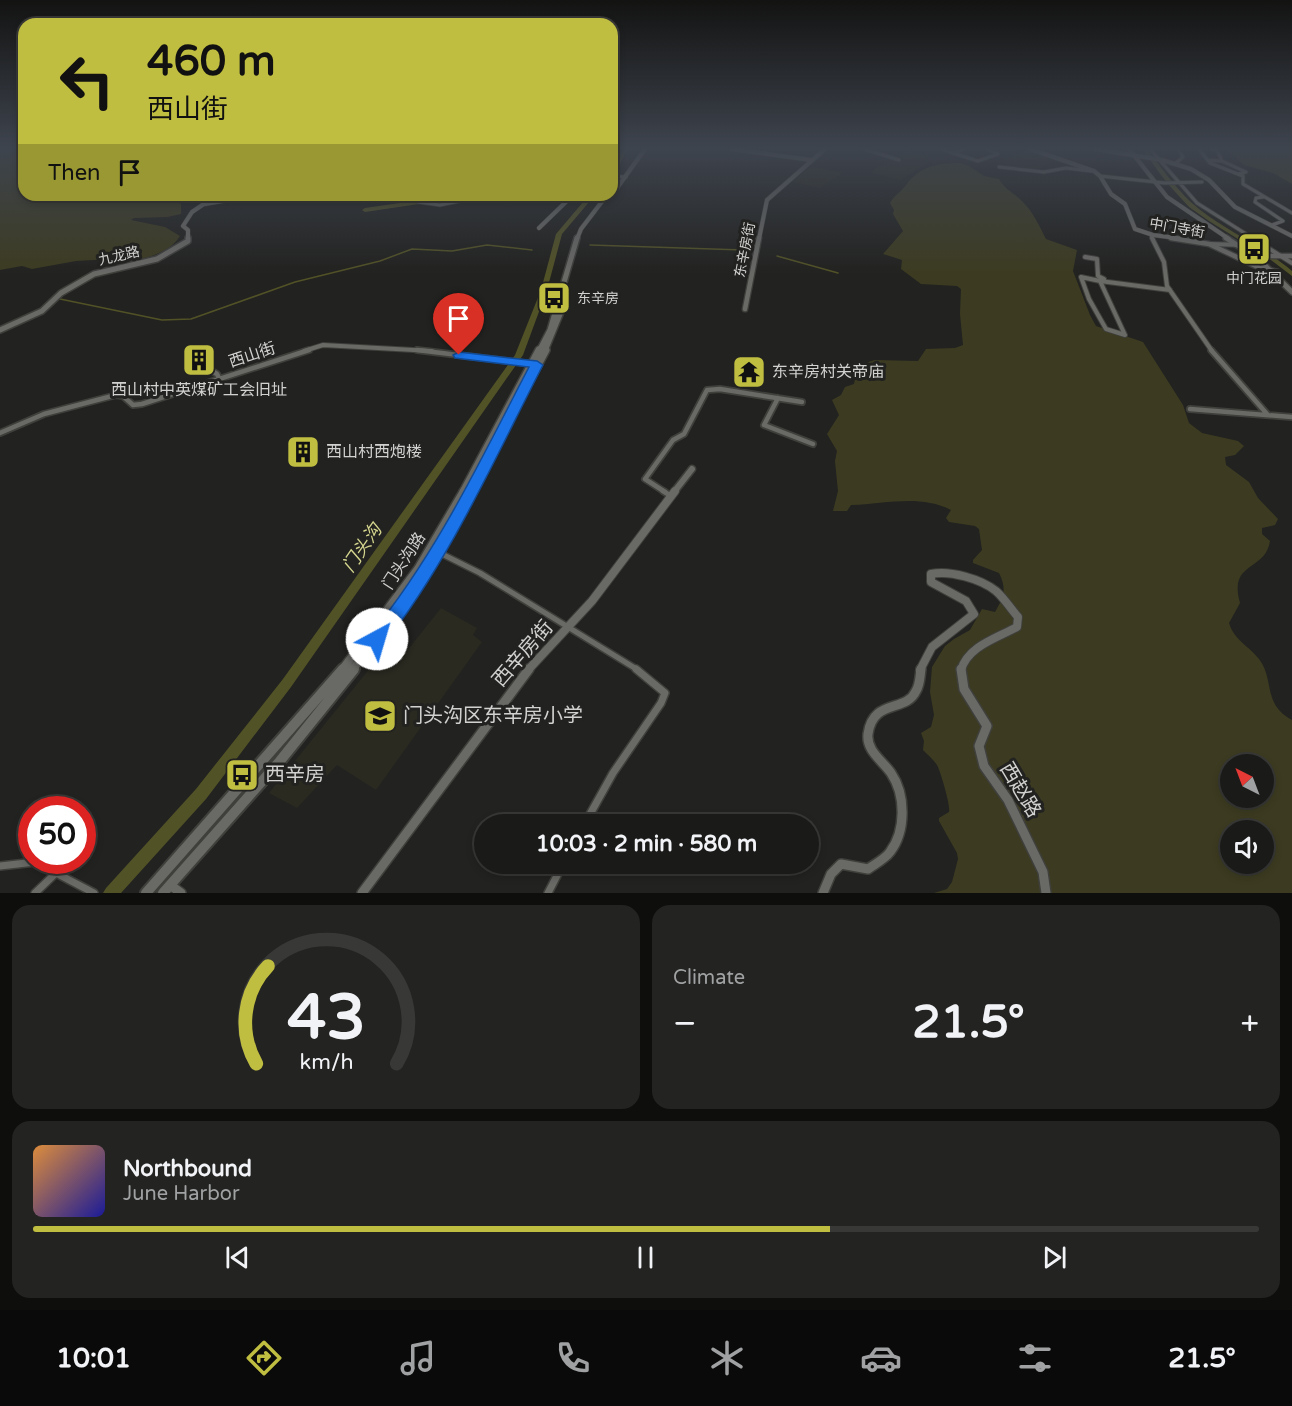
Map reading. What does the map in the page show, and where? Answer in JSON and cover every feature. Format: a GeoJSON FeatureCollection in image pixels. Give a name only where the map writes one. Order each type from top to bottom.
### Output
{"type":"FeatureCollection","features":[{"type":"Feature","properties":{"kind":"main road"},"geometry":{"type":"LineString","coordinates":[[1162,191],[1188,213],[1260,256],[1292,287]]}},
{"type":"Feature","properties":{"kind":"main road","name":"九龙路"},"geometry":{"type":"LineString","coordinates":[[0,330],[42,311],[61,293],[94,274],[157,259],[175,251],[188,241],[188,230],[183,226],[184,219],[189,213],[209,201]]}},
{"type":"Feature","properties":{"kind":"main road","name":"门头沟路"},"geometry":{"type":"LineString","coordinates":[[167,889],[280,760],[406,603],[534,364],[556,315],[581,229],[602,201]]}},
{"type":"Feature","properties":{"kind":"main road","name":"门头沟路"},"geometry":{"type":"LineString","coordinates":[[534,364],[556,329],[580,240],[586,228],[607,201]]}},
{"type":"Feature","properties":{"kind":"main road"},"geometry":{"type":"LineString","coordinates":[[1276,272],[1292,292]]}},
{"type":"Feature","properties":{"kind":"main road","name":"门头沟路"},"geometry":{"type":"LineString","coordinates":[[146,893],[265,760],[347,663],[434,551]]}},
{"type":"Feature","properties":{"kind":"street","name":"东辛房街"},"geometry":{"type":"LineString","coordinates":[[745,309],[767,200],[777,191]]}},
{"type":"Feature","properties":{"kind":"street","name":"中门寺街"},"geometry":{"type":"LineString","coordinates":[[1108,191],[1125,204],[1135,229],[1151,234],[1207,243],[1261,270],[1276,272]]}},
{"type":"Feature","properties":{"kind":"street"},"geometry":{"type":"LineString","coordinates":[[1186,191],[1197,203],[1292,263]]}},
{"type":"Feature","properties":{"kind":"street"},"geometry":{"type":"LineString","coordinates":[[1219,191],[1235,207],[1292,236]]}},
{"type":"Feature","properties":{"kind":"street"},"geometry":{"type":"LineString","coordinates":[[1253,191],[1292,213]]}},
{"type":"Feature","properties":{"kind":"street"},"geometry":{"type":"LineString","coordinates":[[1263,197],[1256,198],[1255,202],[1283,221],[1272,225]]}},
{"type":"Feature","properties":{"kind":"street"},"geometry":{"type":"LineString","coordinates":[[205,204],[222,201]]}},
{"type":"Feature","properties":{"kind":"street"},"geometry":{"type":"LineString","coordinates":[[418,201],[440,205],[460,201]]}},
{"type":"Feature","properties":{"kind":"street"},"geometry":{"type":"LineString","coordinates":[[539,228],[567,201]]}},
{"type":"Feature","properties":{"kind":"street"},"geometry":{"type":"LineString","coordinates":[[1151,234],[1164,262],[1164,275],[1170,289],[1211,350],[1267,414]]}},
{"type":"Feature","properties":{"kind":"street"},"geometry":{"type":"LineString","coordinates":[[1207,243],[1243,246]]}},
{"type":"Feature","properties":{"kind":"street"},"geometry":{"type":"LineString","coordinates":[[1260,256],[1292,256]]}},
{"type":"Feature","properties":{"kind":"street"},"geometry":{"type":"LineString","coordinates":[[1086,257],[1097,259],[1098,276],[1102,279],[1170,289]]}},
{"type":"Feature","properties":{"kind":"street"},"geometry":{"type":"LineString","coordinates":[[1100,281],[1125,335],[1106,329],[1089,299],[1081,277],[1170,289]]}},
{"type":"Feature","properties":{"kind":"street","name":"西山街"},"geometry":{"type":"LineString","coordinates":[[0,433],[44,414],[116,395],[123,396],[133,405],[142,404],[323,345],[423,350],[534,364]]}},
{"type":"Feature","properties":{"kind":"street"},"geometry":{"type":"LineString","coordinates":[[203,365],[217,374],[219,378]]}},
{"type":"Feature","properties":{"kind":"street"},"geometry":{"type":"LineString","coordinates":[[671,496],[645,479],[673,440],[684,434],[703,393],[707,390],[720,389],[802,402]]}},
{"type":"Feature","properties":{"kind":"street"},"geometry":{"type":"LineString","coordinates":[[778,398],[765,425],[813,444]]}},
{"type":"Feature","properties":{"kind":"street"},"geometry":{"type":"LineString","coordinates":[[1190,409],[1292,417]]}},
{"type":"Feature","properties":{"kind":"street","name":"西辛房街"},"geometry":{"type":"LineString","coordinates":[[363,893],[528,670],[614,575],[692,469]]}},
{"type":"Feature","properties":{"kind":"street"},"geometry":{"type":"LineString","coordinates":[[434,551],[480,573],[638,670],[665,693],[661,703],[613,773],[590,814]]}},
{"type":"Feature","properties":{"kind":"street","name":"西赵路"},"geometry":{"type":"LineString","coordinates":[[823,893],[831,874],[841,864],[868,869],[889,853],[900,827],[902,798],[894,775],[871,750],[868,736],[876,713],[889,705],[907,701],[915,694],[922,663],[939,638],[963,624],[974,614],[970,604],[962,597],[937,588],[931,582],[931,574],[936,571],[947,572],[996,590],[1018,617],[1017,627],[970,653],[962,665],[961,682],[968,700],[987,726],[979,746],[984,766],[1008,800],[1043,872],[1046,893]]}},
{"type":"Feature","properties":{"kind":"street"},"geometry":{"type":"LineString","coordinates":[[0,866],[18,864]]}},
{"type":"Feature","properties":{"kind":"street"},"geometry":{"type":"LineString","coordinates":[[35,893],[55,874]]}},
{"type":"Feature","properties":{"kind":"street"},"geometry":{"type":"LineString","coordinates":[[58,874],[94,893]]}},
{"type":"Feature","properties":{"kind":"street"},"geometry":{"type":"LineString","coordinates":[[548,893],[558,874]]}},
{"type":"Feature","properties":{"kind":"street"},"geometry":{"type":"LineString","coordinates":[[167,889],[181,893]]}},
{"type":"Feature","properties":{"kind":"shaded area"},"geometry":{"type":"Polygon","coordinates":[[[0,191],[18,191],[18,201],[176,201],[181,204],[181,214],[131,220],[165,227],[180,236],[175,243],[160,253],[115,264],[112,259],[76,261],[32,269],[22,266],[0,270],[0,191]]]}},
{"type":"Feature","properties":{"kind":"shaded area"},"geometry":{"type":"Polygon","coordinates":[[[901,191],[1010,191],[1027,206],[1046,239],[1077,250],[1073,271],[1096,326],[1143,342],[1183,405],[1189,423],[1202,433],[1238,441],[1244,446],[1235,455],[1225,457],[1226,465],[1249,482],[1258,498],[1278,519],[1275,525],[1262,528],[1262,534],[1270,541],[1267,551],[1243,573],[1239,580],[1240,603],[1229,623],[1234,634],[1255,654],[1264,667],[1276,707],[1292,720],[1292,893],[934,893],[947,889],[952,882],[958,859],[939,821],[939,818],[949,812],[943,780],[937,765],[923,750],[924,741],[921,733],[931,727],[934,715],[930,692],[932,667],[945,646],[970,630],[982,609],[995,612],[1004,588],[999,573],[973,563],[982,550],[979,529],[975,526],[949,522],[946,518],[951,510],[927,502],[902,501],[851,505],[847,511],[833,511],[838,491],[835,461],[837,451],[827,434],[839,415],[832,400],[841,395],[845,387],[854,384],[858,365],[875,360],[918,361],[926,349],[955,348],[963,345],[960,314],[961,289],[957,286],[921,284],[901,269],[902,260],[883,254],[903,231],[893,214],[894,210],[890,203],[901,191]]]}},
{"type":"Feature","properties":{"kind":"shaded area","name":"门头沟区东辛房小学"},"geometry":{"type":"Polygon","coordinates":[[[441,608],[477,628],[473,635],[482,642],[376,790],[337,765],[297,808],[269,793],[379,657],[394,667],[441,608]]]}},
{"type":"Feature","properties":{"kind":"waterway"},"geometry":{"type":"LineString","coordinates":[[1177,191],[1199,212],[1258,248],[1292,274]]}},
{"type":"Feature","properties":{"kind":"waterway"},"geometry":{"type":"LineString","coordinates":[[365,210],[426,201]]}},
{"type":"Feature","properties":{"kind":"waterway","name":"门头沟"},"geometry":{"type":"LineString","coordinates":[[111,893],[201,794],[287,683],[519,355],[544,290],[559,234],[587,201]]}},
{"type":"Feature","properties":{"kind":"waterway"},"geometry":{"type":"LineString","coordinates":[[60,299],[162,320],[191,319],[295,282],[380,261],[412,249],[452,251],[487,245],[532,250]]}},
{"type":"Feature","properties":{"kind":"waterway"},"geometry":{"type":"LineString","coordinates":[[590,245],[743,250]]}},
{"type":"Feature","properties":{"kind":"waterway"},"geometry":{"type":"LineString","coordinates":[[777,256],[838,273]]}},
{"type":"Feature","properties":{"kind":"place","name":"中门花园"},"geometry":{"type":"Point","coordinates":[1254,249]}},
{"type":"Feature","properties":{"kind":"place","name":"东辛房"},"geometry":{"type":"Point","coordinates":[554,298]}},
{"type":"Feature","properties":{"kind":"place","name":"西山村中英煤矿工会旧址"},"geometry":{"type":"Point","coordinates":[199,360]}},
{"type":"Feature","properties":{"kind":"place","name":"东辛房村关帝庙"},"geometry":{"type":"Point","coordinates":[749,372]}},
{"type":"Feature","properties":{"kind":"place","name":"西山村西炮楼"},"geometry":{"type":"Point","coordinates":[303,452]}},
{"type":"Feature","properties":{"kind":"place","name":"门头沟区东辛房小学"},"geometry":{"type":"Point","coordinates":[380,716]}},
{"type":"Feature","properties":{"kind":"place","name":"西辛房"},"geometry":{"type":"Point","coordinates":[242,775]}},
{"type":"Feature","properties":{"kind":"route"},"geometry":{"type":"LineString","coordinates":[[377,639],[406,603],[439,552],[537,365],[459,355]]}}]}
